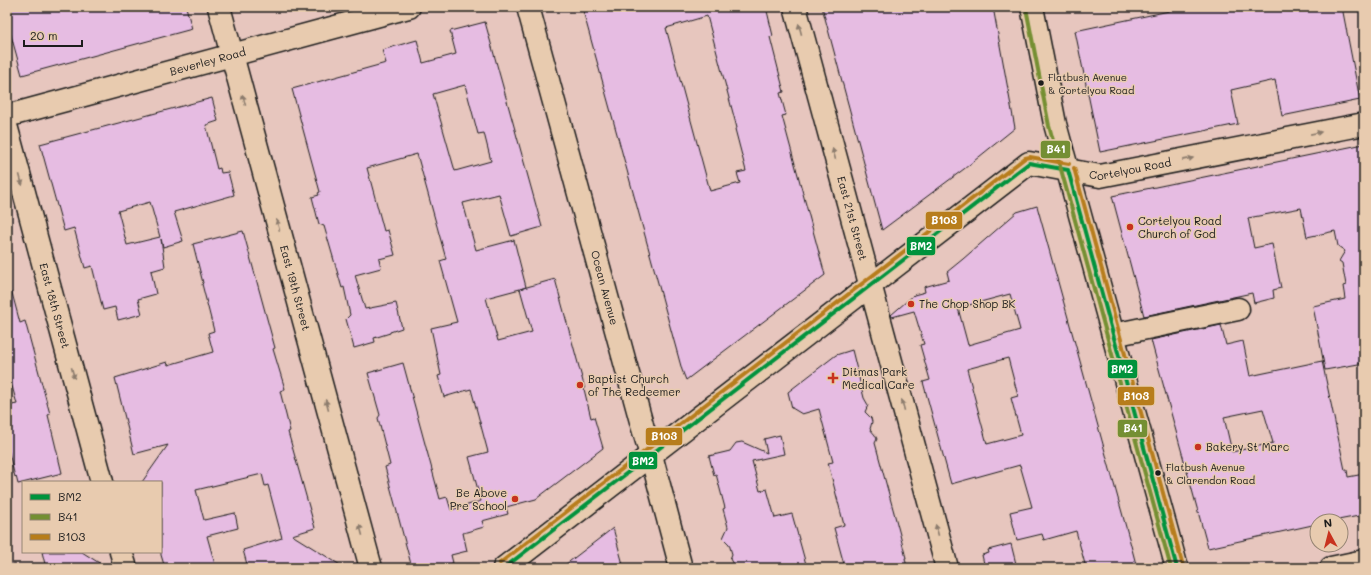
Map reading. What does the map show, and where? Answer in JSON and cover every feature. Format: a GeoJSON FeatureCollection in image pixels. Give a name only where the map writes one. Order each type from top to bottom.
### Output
{"type":"FeatureCollection","features":[{"type":"Feature","properties":{"kind":"street","name":"East 19th Street"},"geometry":{"type":"LineString","coordinates":[[219,7],[371,568]]}},
{"type":"Feature","properties":{"kind":"street","name":"Beverley Road"},"geometry":{"type":"LineString","coordinates":[[7,116],[409,7]]}},
{"type":"Feature","properties":{"kind":"street","name":"Ocean Avenue"},"geometry":{"type":"LineString","coordinates":[[528,7],[681,568]]}},
{"type":"Feature","properties":{"kind":"street","name":"East 21st Street"},"geometry":{"type":"LineString","coordinates":[[795,7],[861,256],[871,286],[947,568]]}},
{"type":"Feature","properties":{"kind":"street"},"geometry":{"type":"LineString","coordinates":[[1032,7],[1055,124],[1177,568]]}},
{"type":"Feature","properties":{"kind":"street","name":"Cortelyou Road"},"geometry":{"type":"LineString","coordinates":[[504,568],[1029,163],[1100,176],[1364,124]]}},
{"type":"Feature","properties":{"kind":"street","name":"East 18th Street"},"geometry":{"type":"LineString","coordinates":[[7,129],[102,481]]}},
{"type":"Feature","properties":{"kind":"street"},"geometry":{"type":"LineString","coordinates":[[1113,335],[1238,309]]}},
{"type":"Feature","properties":{"kind":"street"},"geometry":{"type":"LineString","coordinates":[[121,553],[126,568]]}},
{"type":"Feature","properties":{"kind":"street"},"geometry":{"type":"LineString","coordinates":[[1331,568],[1364,561]]}},
{"type":"Feature","properties":{"kind":"building"},"geometry":{"type":"Polygon","coordinates":[[[7,7],[186,7],[192,29],[22,75],[7,21],[7,7]]]}},
{"type":"Feature","properties":{"kind":"building"},"geometry":{"type":"Polygon","coordinates":[[[582,7],[766,7],[773,36],[770,37],[784,92],[780,93],[786,115],[782,116],[825,275],[686,380],[582,7]],[[707,16],[666,28],[710,191],[740,183],[737,173],[746,171],[735,129],[737,128],[707,16]]]}},
{"type":"Feature","properties":{"kind":"building"},"geometry":{"type":"Polygon","coordinates":[[[822,7],[993,7],[1015,128],[964,169],[882,230],[822,7]]]}},
{"type":"Feature","properties":{"kind":"building"},"geometry":{"type":"Polygon","coordinates":[[[1188,7],[1342,7],[1360,100],[1282,116],[1275,80],[1231,90],[1238,124],[1100,152],[1075,31],[1188,7]]]}},
{"type":"Feature","properties":{"kind":"building"},"geometry":{"type":"Polygon","coordinates":[[[485,22],[542,227],[511,236],[499,194],[463,203],[476,250],[514,240],[526,287],[520,289],[555,279],[585,389],[591,418],[594,417],[603,448],[536,499],[506,507],[508,514],[482,521],[484,527],[463,533],[467,551],[451,555],[453,563],[433,568],[412,568],[385,467],[390,465],[378,418],[380,415],[368,373],[403,363],[440,499],[447,497],[451,510],[481,501],[469,457],[488,452],[471,389],[444,397],[438,376],[441,375],[431,328],[457,322],[440,261],[446,259],[417,154],[367,168],[384,231],[388,230],[395,255],[379,259],[381,268],[355,275],[365,309],[396,303],[402,328],[374,338],[375,342],[354,348],[346,319],[350,315],[344,287],[342,288],[324,226],[319,224],[312,197],[319,195],[318,193],[320,192],[292,89],[386,63],[382,50],[417,40],[423,63],[456,54],[450,31],[485,22]],[[465,85],[433,94],[455,171],[491,161],[484,133],[478,134],[465,85]],[[520,289],[486,298],[498,341],[532,332],[520,289]]]}},
{"type":"Feature","properties":{"kind":"building"},"geometry":{"type":"Polygon","coordinates":[[[212,98],[218,121],[206,125],[217,169],[220,168],[221,173],[228,172],[234,195],[174,212],[183,241],[163,247],[161,239],[165,267],[151,271],[156,294],[138,299],[142,314],[118,320],[115,307],[103,310],[92,266],[85,268],[74,228],[64,231],[40,144],[212,98]],[[150,202],[118,211],[127,245],[160,237],[150,202]]]}},
{"type":"Feature","properties":{"kind":"building"},"geometry":{"type":"Polygon","coordinates":[[[1364,144],[1364,363],[1325,370],[1313,306],[1345,299],[1343,286],[1346,285],[1342,263],[1339,261],[1345,251],[1338,246],[1335,231],[1307,237],[1301,208],[1248,218],[1254,248],[1272,244],[1281,288],[1273,290],[1274,298],[1254,303],[1252,293],[1144,316],[1112,196],[1364,144]]]}},
{"type":"Feature","properties":{"kind":"building"},"geometry":{"type":"Polygon","coordinates":[[[1037,206],[1137,568],[1086,568],[1076,531],[1044,540],[1042,534],[1017,540],[1010,512],[1032,507],[1020,465],[951,484],[923,382],[930,380],[920,345],[924,344],[914,311],[892,317],[891,315],[914,295],[925,292],[924,287],[949,280],[947,272],[1017,212],[1037,206]],[[1010,294],[958,308],[968,345],[1020,330],[1010,294]],[[1008,358],[967,369],[987,444],[1021,435],[1011,398],[1018,396],[1008,358]]]}},
{"type":"Feature","properties":{"kind":"building"},"geometry":{"type":"Polygon","coordinates":[[[243,231],[275,348],[273,349],[285,389],[280,391],[290,431],[288,432],[315,528],[292,535],[345,568],[248,568],[243,550],[282,538],[268,485],[265,486],[262,474],[196,490],[204,520],[235,513],[238,528],[207,536],[216,568],[165,568],[161,555],[162,481],[143,481],[168,445],[134,454],[115,378],[167,362],[168,365],[213,352],[208,333],[214,331],[193,244],[243,231]]]}},
{"type":"Feature","properties":{"kind":"building"},"geometry":{"type":"Polygon","coordinates":[[[7,293],[12,293],[20,323],[25,321],[50,414],[48,415],[62,473],[30,481],[22,481],[22,483],[18,484],[7,445],[7,406],[17,404],[7,368],[7,293]]]}},
{"type":"Feature","properties":{"kind":"building"},"geometry":{"type":"Polygon","coordinates":[[[1221,325],[1226,345],[1243,341],[1250,376],[1322,361],[1345,470],[1347,470],[1348,477],[1364,474],[1364,515],[1349,518],[1349,513],[1309,513],[1309,526],[1208,548],[1151,340],[1221,325]],[[1263,409],[1224,417],[1232,452],[1273,443],[1263,409]]]}},
{"type":"Feature","properties":{"kind":"building"},"geometry":{"type":"Polygon","coordinates":[[[852,350],[864,398],[868,405],[865,412],[871,418],[872,422],[870,429],[877,439],[875,443],[906,558],[907,568],[845,568],[834,528],[844,525],[828,463],[833,462],[819,409],[802,414],[792,408],[788,392],[836,355],[852,350]]]}},
{"type":"Feature","properties":{"kind":"building"},"geometry":{"type":"Polygon","coordinates":[[[780,435],[784,454],[752,461],[760,491],[767,489],[775,518],[792,514],[807,568],[735,568],[730,559],[732,554],[729,544],[723,538],[728,527],[723,509],[725,508],[716,474],[714,475],[709,456],[730,451],[736,443],[742,442],[767,453],[764,439],[780,435]]]}},
{"type":"Feature","properties":{"kind":"building"},"geometry":{"type":"Polygon","coordinates":[[[613,528],[624,568],[561,568],[613,528]]]}},
{"type":"Feature","properties":{"kind":"building"},"geometry":{"type":"Polygon","coordinates":[[[1011,544],[1017,568],[985,568],[982,555],[989,553],[988,550],[1011,544]]]}},
{"type":"Feature","properties":{"kind":"building"},"geometry":{"type":"Polygon","coordinates":[[[42,553],[84,553],[107,568],[46,568],[42,553]]]}},
{"type":"Feature","properties":{"kind":"transit line","name":"B41"},"geometry":{"type":"LineString","coordinates":[[1026,8],[1049,126],[1171,568]]}},
{"type":"Feature","properties":{"kind":"transit line","name":"B103"},"geometry":{"type":"LineString","coordinates":[[500,563],[1025,158],[1030,157],[1069,164]]}},
{"type":"Feature","properties":{"kind":"transit line","name":"BM2"},"geometry":{"type":"LineString","coordinates":[[504,568],[1029,163],[1068,170]]}},
{"type":"Feature","properties":{"kind":"transit line","name":"B103"},"geometry":{"type":"LineString","coordinates":[[1074,168],[1183,566]]}},
{"type":"Feature","properties":{"kind":"transit line","name":"BM2"},"geometry":{"type":"LineString","coordinates":[[1068,170],[1177,568]]}},
{"type":"Feature","properties":{"kind":"place","name":"Flatbush Avenue & Cortelyou Road"},"geometry":{"type":"Point","coordinates":[1041,83]}},
{"type":"Feature","properties":{"kind":"place","name":"Cortelyou Road Church of God"},"geometry":{"type":"Point","coordinates":[1130,227]}},
{"type":"Feature","properties":{"kind":"place","name":"The Chop Shop BK"},"geometry":{"type":"Point","coordinates":[911,304]}},
{"type":"Feature","properties":{"kind":"place","name":"Ditmas Park Medical Care"},"geometry":{"type":"Point","coordinates":[833,378]}},
{"type":"Feature","properties":{"kind":"place","name":"Baptist Church of The Redeemer"},"geometry":{"type":"Point","coordinates":[580,385]}},
{"type":"Feature","properties":{"kind":"place","name":"Bakery St Marc"},"geometry":{"type":"Point","coordinates":[1198,447]}},
{"type":"Feature","properties":{"kind":"place","name":"Flatbush Avenue & Clarendon Road"},"geometry":{"type":"Point","coordinates":[1158,473]}},
{"type":"Feature","properties":{"kind":"place","name":"Be Above Pre School"},"geometry":{"type":"Point","coordinates":[515,499]}}]}
